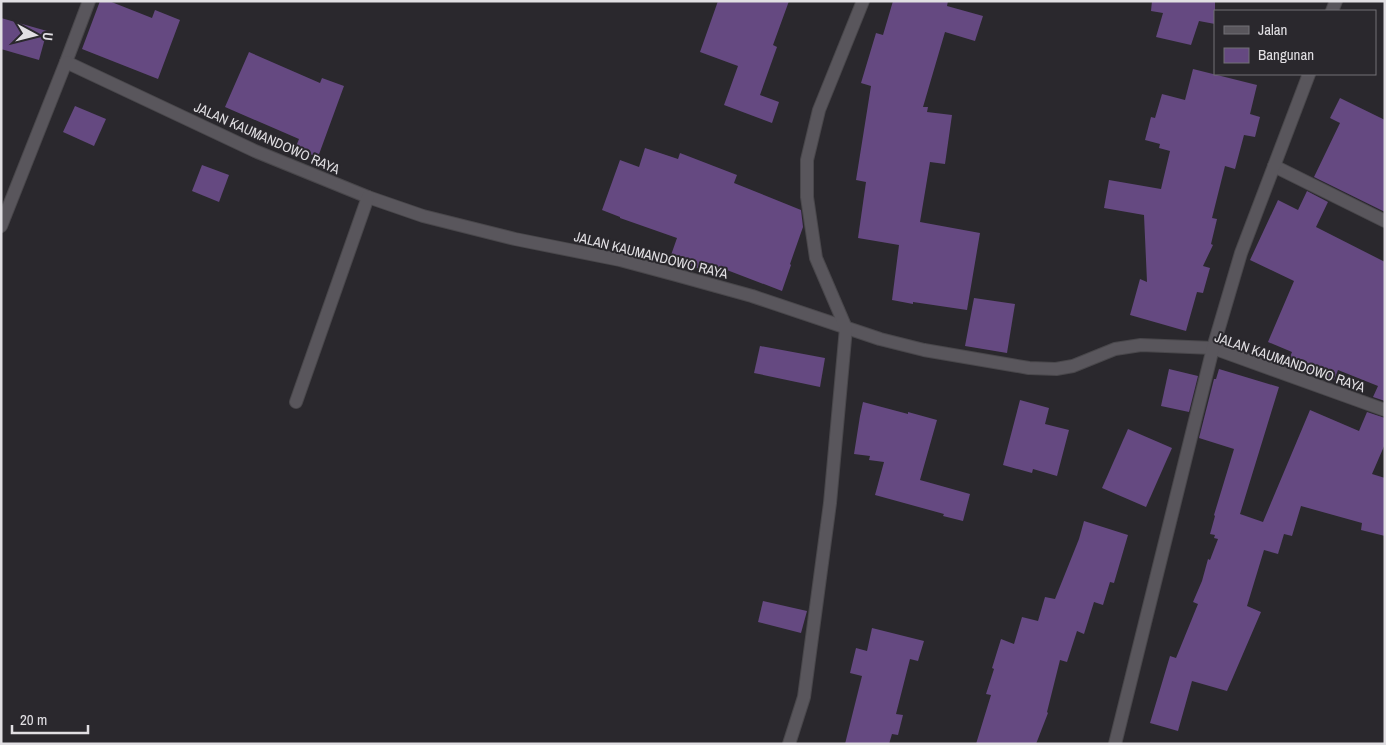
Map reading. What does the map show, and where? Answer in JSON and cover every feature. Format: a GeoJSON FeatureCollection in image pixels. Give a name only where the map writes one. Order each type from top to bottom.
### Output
{"type":"FeatureCollection","features":[{"type":"Feature","properties":{"kind":"street"},"geometry":{"type":"LineString","coordinates":[[1,226],[89,1]]}},
{"type":"Feature","properties":{"kind":"street"},"geometry":{"type":"LineString","coordinates":[[789,744],[804,697],[830,503],[846,328],[816,258],[807,197],[808,160],[819,110],[863,1]]}},
{"type":"Feature","properties":{"kind":"street","name":"JALAN KAUMANDOWO RAYA"},"geometry":{"type":"LineString","coordinates":[[66,62],[255,151],[368,197],[423,216],[506,237],[648,267],[752,296],[880,339],[924,350],[1029,368],[1056,369],[1073,366],[1115,349],[1141,345],[1212,348],[1385,410]]}},
{"type":"Feature","properties":{"kind":"street"},"geometry":{"type":"LineString","coordinates":[[1115,744],[1212,348],[1241,253],[1308,75]]}},
{"type":"Feature","properties":{"kind":"street"},"geometry":{"type":"LineString","coordinates":[[1274,166],[1385,221]]}},
{"type":"Feature","properties":{"kind":"street"},"geometry":{"type":"LineString","coordinates":[[296,402],[368,197]]}},
{"type":"Feature","properties":{"kind":"building"},"geometry":{"type":"Polygon","coordinates":[[[100,1],[109,1],[152,18],[155,10],[180,20],[158,79],[82,49],[100,1]]]}},
{"type":"Feature","properties":{"kind":"building"},"geometry":{"type":"Polygon","coordinates":[[[718,1],[789,1],[773,45],[777,47],[760,95],[779,102],[772,123],[724,105],[738,66],[700,52],[718,1]]]}},
{"type":"Feature","properties":{"kind":"building"},"geometry":{"type":"Polygon","coordinates":[[[893,1],[948,1],[947,6],[983,16],[975,41],[945,32],[923,107],[928,107],[927,112],[952,115],[945,164],[930,162],[920,222],[980,233],[967,310],[892,300],[899,245],[858,238],[866,182],[856,180],[871,86],[861,83],[876,33],[883,35],[893,1]]]}},
{"type":"Feature","properties":{"kind":"building"},"geometry":{"type":"Polygon","coordinates":[[[1152,1],[1215,1],[1214,24],[1199,21],[1191,45],[1156,37],[1163,13],[1151,11],[1152,1]]]}},
{"type":"Feature","properties":{"kind":"building"},"geometry":{"type":"Polygon","coordinates":[[[1,18],[47,31],[39,60],[1,49],[1,18]]]}},
{"type":"Feature","properties":{"kind":"building"},"geometry":{"type":"Polygon","coordinates":[[[249,52],[320,83],[322,78],[344,86],[318,157],[295,149],[299,139],[225,107],[249,52]]]}},
{"type":"Feature","properties":{"kind":"building"},"geometry":{"type":"Polygon","coordinates":[[[1193,69],[1257,85],[1250,114],[1260,117],[1255,137],[1244,135],[1235,169],[1225,166],[1212,218],[1217,219],[1211,244],[1213,245],[1203,266],[1210,268],[1203,293],[1197,292],[1186,331],[1130,315],[1140,279],[1147,282],[1144,215],[1104,208],[1109,180],[1161,189],[1170,151],[1159,148],[1160,144],[1145,140],[1151,117],[1155,118],[1162,94],[1185,100],[1193,69]]]}},
{"type":"Feature","properties":{"kind":"building"},"geometry":{"type":"Polygon","coordinates":[[[1340,98],[1385,120],[1385,212],[1314,177],[1340,123],[1330,118],[1340,98]]]}},
{"type":"Feature","properties":{"kind":"building"},"geometry":{"type":"Polygon","coordinates":[[[75,106],[106,119],[94,146],[63,132],[75,106]]]}},
{"type":"Feature","properties":{"kind":"building"},"geometry":{"type":"Polygon","coordinates":[[[645,148],[678,159],[680,153],[737,175],[734,183],[801,210],[803,227],[782,291],[706,262],[703,270],[670,258],[677,238],[602,210],[620,160],[639,167],[645,148]]]}},
{"type":"Feature","properties":{"kind":"building"},"geometry":{"type":"Polygon","coordinates":[[[202,165],[229,175],[219,202],[192,191],[202,165]]]}},
{"type":"Feature","properties":{"kind":"building"},"geometry":{"type":"Polygon","coordinates":[[[1307,191],[1328,202],[1316,227],[1385,262],[1385,401],[1373,397],[1378,386],[1338,370],[1334,380],[1288,362],[1292,352],[1268,342],[1294,281],[1250,260],[1278,200],[1298,210],[1307,191]]]}},
{"type":"Feature","properties":{"kind":"building"},"geometry":{"type":"Polygon","coordinates":[[[974,298],[1015,304],[1007,353],[965,346],[974,298]]]}},
{"type":"Feature","properties":{"kind":"building"},"geometry":{"type":"Polygon","coordinates":[[[760,346],[825,358],[820,387],[754,373],[760,346]]]}},
{"type":"Feature","properties":{"kind":"building"},"geometry":{"type":"Polygon","coordinates":[[[1169,369],[1198,376],[1189,412],[1161,406],[1169,369]]]}},
{"type":"Feature","properties":{"kind":"building"},"geometry":{"type":"Polygon","coordinates":[[[1219,369],[1279,387],[1240,514],[1263,522],[1310,410],[1359,431],[1367,412],[1385,418],[1385,444],[1372,474],[1385,478],[1385,536],[1361,530],[1362,523],[1301,506],[1292,536],[1284,534],[1278,554],[1264,550],[1247,606],[1261,612],[1227,691],[1192,681],[1178,731],[1150,723],[1170,656],[1176,658],[1198,604],[1193,602],[1202,581],[1208,559],[1210,560],[1218,539],[1214,538],[1215,535],[1210,534],[1234,449],[1199,438],[1214,379],[1216,379],[1219,369]]]}},
{"type":"Feature","properties":{"kind":"building"},"geometry":{"type":"Polygon","coordinates":[[[1020,400],[1049,408],[1045,424],[1069,430],[1057,476],[1033,469],[1032,473],[1003,465],[1020,400]]]}},
{"type":"Feature","properties":{"kind":"building"},"geometry":{"type":"Polygon","coordinates":[[[863,402],[937,420],[920,480],[970,494],[963,521],[875,495],[884,462],[869,460],[870,456],[854,454],[863,402]]]}},
{"type":"Feature","properties":{"kind":"building"},"geometry":{"type":"Polygon","coordinates":[[[1128,429],[1172,448],[1146,507],[1102,488],[1128,429]]]}},
{"type":"Feature","properties":{"kind":"building"},"geometry":{"type":"Polygon","coordinates":[[[1084,521],[1128,535],[1114,583],[1110,582],[1103,605],[1094,602],[1084,634],[1077,631],[1067,662],[1060,660],[1048,713],[1036,744],[976,744],[991,695],[986,694],[1001,639],[1014,644],[1022,617],[1038,621],[1045,597],[1055,599],[1079,539],[1084,521]]]}},
{"type":"Feature","properties":{"kind":"building"},"geometry":{"type":"Polygon","coordinates":[[[763,601],[807,611],[801,633],[758,622],[763,601]]]}},
{"type":"Feature","properties":{"kind":"building"},"geometry":{"type":"Polygon","coordinates":[[[872,628],[924,641],[918,661],[910,659],[896,714],[903,715],[898,735],[892,734],[889,744],[845,744],[862,676],[850,673],[856,648],[867,651],[872,628]]]}}]}
